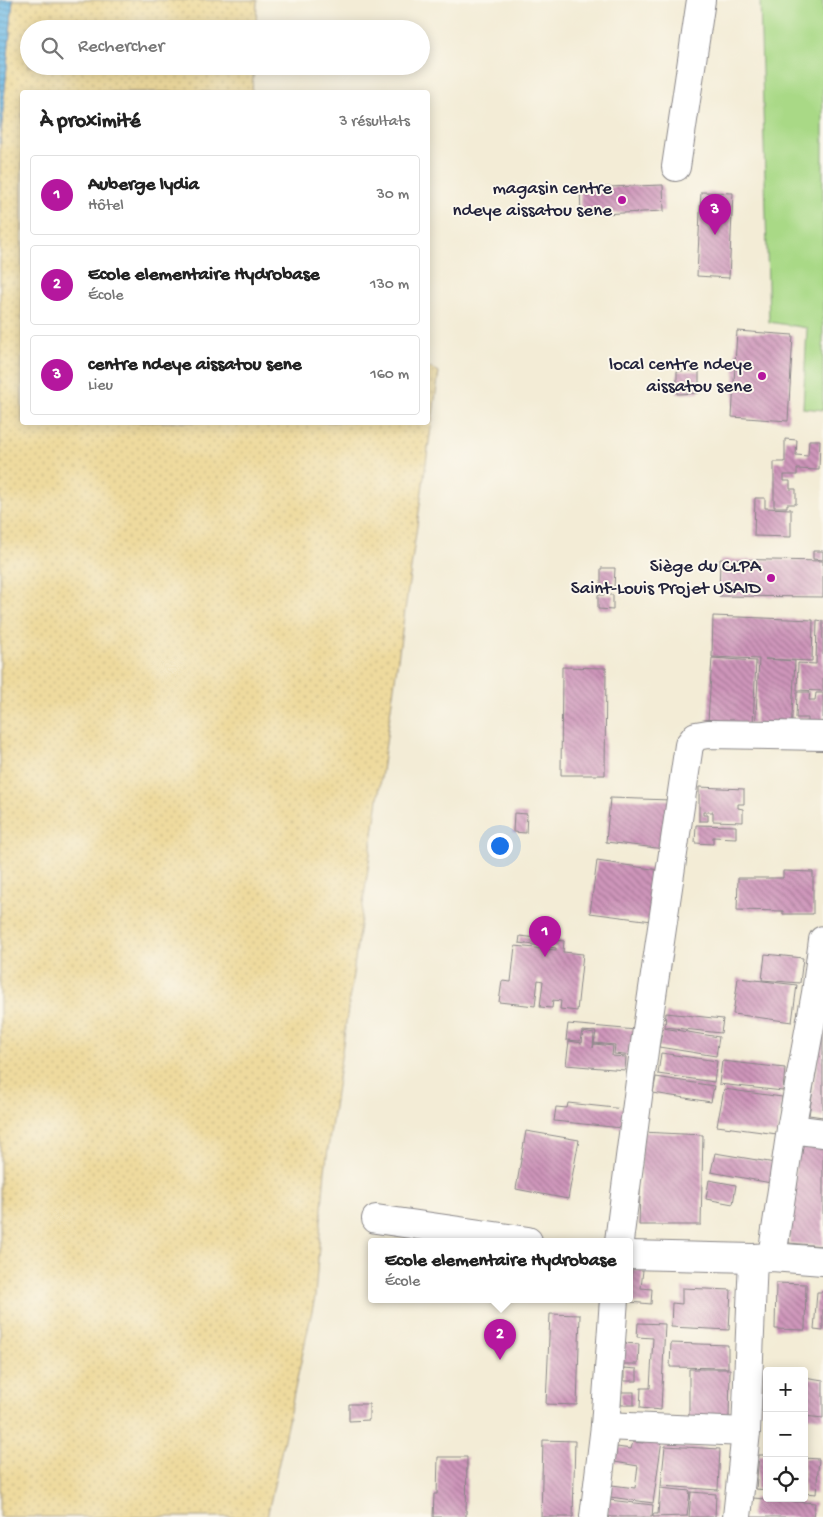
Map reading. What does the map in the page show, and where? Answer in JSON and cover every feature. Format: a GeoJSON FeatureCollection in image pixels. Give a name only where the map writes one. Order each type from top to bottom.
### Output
{"type":"FeatureCollection","features":[{"type":"Feature","properties":{"kind":"street"},"geometry":{"type":"LineString","coordinates":[[676,167],[701,0]]}},
{"type":"Feature","properties":{"kind":"street"},"geometry":{"type":"LineString","coordinates":[[620,1238],[646,1033],[689,745],[696,736],[708,734],[823,736]]}},
{"type":"Feature","properties":{"kind":"street"},"geometry":{"type":"LineString","coordinates":[[737,1517],[763,1257],[819,994],[823,940]]}},
{"type":"Feature","properties":{"kind":"street"},"geometry":{"type":"LineString","coordinates":[[791,1129],[823,1133]]}},
{"type":"Feature","properties":{"kind":"street"},"geometry":{"type":"LineString","coordinates":[[376,1219],[507,1238]]}},
{"type":"Feature","properties":{"kind":"street"},"geometry":{"type":"LineString","coordinates":[[633,1254],[763,1257],[823,1262]]}},
{"type":"Feature","properties":{"kind":"street"},"geometry":{"type":"LineString","coordinates":[[594,1517],[605,1426],[614,1303]]}},
{"type":"Feature","properties":{"kind":"street"},"geometry":{"type":"LineString","coordinates":[[605,1426],[746,1432]]}},
{"type":"Feature","properties":{"kind":"sand"},"geometry":{"type":"Polygon","coordinates":[[[13,0],[257,0],[256,20],[20,20],[20,75],[253,75],[252,90],[20,90],[20,425],[430,425],[430,368],[439,372],[325,1170],[315,1297],[267,1517],[0,1517],[0,144],[13,0]]]}},
{"type":"Feature","properties":{"kind":"green space"},"geometry":{"type":"Polygon","coordinates":[[[760,0],[823,0],[823,410],[803,408],[807,328],[769,322],[760,0]]]}},
{"type":"Feature","properties":{"kind":"water"},"geometry":{"type":"Polygon","coordinates":[[[0,0],[13,0],[0,144],[0,0]]]}},
{"type":"Feature","properties":{"kind":"building","name":"magasin centre ndeye aissatou sene"},"geometry":{"type":"Polygon","coordinates":[[[663,185],[664,211],[581,215],[580,188],[663,185]]]}},
{"type":"Feature","properties":{"kind":"building"},"geometry":{"type":"Polygon","coordinates":[[[701,192],[733,193],[729,278],[697,276],[701,192]]]}},
{"type":"Feature","properties":{"kind":"building","name":"local centre ndeye aissatou sene"},"geometry":{"type":"Polygon","coordinates":[[[737,331],[793,335],[788,421],[732,417],[737,331]]]}},
{"type":"Feature","properties":{"kind":"building"},"geometry":{"type":"Polygon","coordinates":[[[677,371],[699,371],[699,393],[677,394],[677,371]]]}},
{"type":"Feature","properties":{"kind":"building"},"geometry":{"type":"Polygon","coordinates":[[[785,439],[797,440],[796,455],[808,456],[809,440],[820,440],[819,470],[797,469],[797,475],[784,475],[784,481],[790,481],[790,489],[796,489],[796,504],[787,504],[787,507],[774,507],[774,462],[785,462],[785,439]]]}},
{"type":"Feature","properties":{"kind":"building"},"geometry":{"type":"Polygon","coordinates":[[[755,498],[765,498],[765,508],[791,509],[791,537],[754,536],[755,498]]]}},
{"type":"Feature","properties":{"kind":"building"},"geometry":{"type":"Polygon","coordinates":[[[813,551],[823,551],[823,560],[813,559],[813,551]]]}},
{"type":"Feature","properties":{"kind":"building","name":"Siège du CLPA Saint-Louis Projet USAID"},"geometry":{"type":"Polygon","coordinates":[[[720,559],[823,561],[823,597],[719,596],[720,559]]]}},
{"type":"Feature","properties":{"kind":"building"},"geometry":{"type":"Polygon","coordinates":[[[601,568],[615,568],[614,588],[601,588],[601,568]]]}},
{"type":"Feature","properties":{"kind":"building"},"geometry":{"type":"Polygon","coordinates":[[[598,595],[613,595],[613,610],[598,609],[598,595]]]}},
{"type":"Feature","properties":{"kind":"building"},"geometry":{"type":"Polygon","coordinates":[[[713,616],[813,620],[812,661],[765,659],[795,661],[791,733],[755,732],[759,659],[712,657],[713,616]]]}},
{"type":"Feature","properties":{"kind":"building"},"geometry":{"type":"Polygon","coordinates":[[[817,620],[823,621],[823,691],[797,690],[798,663],[816,664],[817,620]]]}},
{"type":"Feature","properties":{"kind":"building"},"geometry":{"type":"Polygon","coordinates":[[[712,658],[756,661],[753,724],[708,721],[712,658]]]}},
{"type":"Feature","properties":{"kind":"building"},"geometry":{"type":"Polygon","coordinates":[[[562,667],[606,668],[605,775],[561,775],[562,667]]]}},
{"type":"Feature","properties":{"kind":"building"},"geometry":{"type":"Polygon","coordinates":[[[797,692],[810,692],[809,700],[815,700],[816,693],[823,693],[823,726],[808,726],[808,718],[796,718],[797,692]]]}},
{"type":"Feature","properties":{"kind":"building"},"geometry":{"type":"Polygon","coordinates":[[[699,787],[744,789],[744,804],[738,804],[738,808],[743,809],[743,822],[713,821],[713,812],[703,812],[703,815],[708,815],[708,821],[699,821],[699,787]]]}},
{"type":"Feature","properties":{"kind":"building"},"geometry":{"type":"Polygon","coordinates":[[[610,798],[671,800],[665,849],[606,842],[610,798]]]}},
{"type":"Feature","properties":{"kind":"building"},"geometry":{"type":"Polygon","coordinates":[[[514,813],[527,814],[526,833],[513,832],[514,813]]]}},
{"type":"Feature","properties":{"kind":"building"},"geometry":{"type":"Polygon","coordinates":[[[696,825],[736,826],[736,838],[713,837],[713,844],[695,843],[696,825]]]}},
{"type":"Feature","properties":{"kind":"building"},"geometry":{"type":"Polygon","coordinates":[[[597,861],[659,870],[652,921],[590,913],[597,861]]]}},
{"type":"Feature","properties":{"kind":"building"},"geometry":{"type":"Polygon","coordinates":[[[783,871],[813,872],[813,914],[783,914],[783,911],[737,910],[738,878],[783,878],[783,871]]]}},
{"type":"Feature","properties":{"kind":"building"},"geometry":{"type":"Polygon","coordinates":[[[520,936],[564,941],[563,952],[583,954],[577,1011],[560,1009],[561,1001],[553,1000],[552,1008],[540,1007],[543,981],[538,980],[535,1006],[499,1002],[502,981],[511,982],[515,946],[556,950],[556,948],[519,943],[520,936]]]}},
{"type":"Feature","properties":{"kind":"building"},"geometry":{"type":"Polygon","coordinates":[[[765,954],[803,958],[800,983],[762,980],[765,954]]]}},
{"type":"Feature","properties":{"kind":"building"},"geometry":{"type":"Polygon","coordinates":[[[738,978],[797,985],[792,1022],[733,1014],[738,978]]]}},
{"type":"Feature","properties":{"kind":"building"},"geometry":{"type":"Polygon","coordinates":[[[666,1013],[723,1019],[721,1033],[665,1027],[666,1013]]]}},
{"type":"Feature","properties":{"kind":"building"},"geometry":{"type":"Polygon","coordinates":[[[568,1024],[636,1030],[633,1056],[614,1054],[615,1045],[594,1043],[596,1032],[582,1031],[580,1041],[566,1040],[568,1024]]]}},
{"type":"Feature","properties":{"kind":"building"},"geometry":{"type":"Polygon","coordinates":[[[663,1028],[719,1037],[716,1056],[659,1047],[663,1028]]]}},
{"type":"Feature","properties":{"kind":"building"},"geometry":{"type":"Polygon","coordinates":[[[583,1032],[594,1034],[593,1048],[594,1044],[613,1046],[612,1056],[626,1057],[625,1070],[566,1065],[569,1041],[582,1043],[583,1032]]]}},
{"type":"Feature","properties":{"kind":"building"},"geometry":{"type":"Polygon","coordinates":[[[823,1033],[823,1117],[809,1115],[823,1033]]]}},
{"type":"Feature","properties":{"kind":"building"},"geometry":{"type":"Polygon","coordinates":[[[661,1053],[717,1061],[714,1082],[658,1074],[661,1053]]]}},
{"type":"Feature","properties":{"kind":"building"},"geometry":{"type":"Polygon","coordinates":[[[722,1061],[785,1068],[783,1091],[719,1084],[722,1061]]]}},
{"type":"Feature","properties":{"kind":"building"},"geometry":{"type":"Polygon","coordinates":[[[656,1077],[714,1086],[711,1102],[653,1093],[656,1077]]]}},
{"type":"Feature","properties":{"kind":"building"},"geometry":{"type":"Polygon","coordinates":[[[724,1089],[782,1097],[777,1134],[717,1126],[724,1089]]]}},
{"type":"Feature","properties":{"kind":"building"},"geometry":{"type":"Polygon","coordinates":[[[568,1103],[624,1109],[622,1128],[554,1121],[556,1107],[567,1108],[568,1103]]]}},
{"type":"Feature","properties":{"kind":"building"},"geometry":{"type":"Polygon","coordinates":[[[526,1131],[579,1140],[568,1199],[516,1189],[526,1131]]]}},
{"type":"Feature","properties":{"kind":"building"},"geometry":{"type":"Polygon","coordinates":[[[642,1132],[703,1135],[701,1225],[639,1225],[642,1132]]]}},
{"type":"Feature","properties":{"kind":"building"},"geometry":{"type":"Polygon","coordinates":[[[798,1141],[823,1143],[823,1246],[789,1243],[798,1141]]]}},
{"type":"Feature","properties":{"kind":"building"},"geometry":{"type":"Polygon","coordinates":[[[715,1153],[775,1163],[771,1183],[711,1172],[715,1153]]]}},
{"type":"Feature","properties":{"kind":"building"},"geometry":{"type":"Polygon","coordinates":[[[709,1180],[736,1185],[733,1204],[706,1199],[709,1180]]]}},
{"type":"Feature","properties":{"kind":"building"},"geometry":{"type":"Polygon","coordinates":[[[633,1269],[643,1270],[641,1288],[652,1289],[651,1304],[633,1302],[633,1269]]]}},
{"type":"Feature","properties":{"kind":"building"},"geometry":{"type":"Polygon","coordinates":[[[776,1283],[806,1284],[805,1330],[775,1329],[776,1283]]]}},
{"type":"Feature","properties":{"kind":"building"},"geometry":{"type":"Polygon","coordinates":[[[682,1288],[731,1290],[729,1330],[671,1327],[672,1303],[682,1304],[682,1288]]]}},
{"type":"Feature","properties":{"kind":"building"},"geometry":{"type":"Polygon","coordinates":[[[817,1292],[823,1292],[823,1331],[814,1330],[817,1292]]]}},
{"type":"Feature","properties":{"kind":"building"},"geometry":{"type":"Polygon","coordinates":[[[550,1314],[580,1315],[577,1405],[546,1404],[550,1314]]]}},
{"type":"Feature","properties":{"kind":"building"},"geometry":{"type":"Polygon","coordinates":[[[638,1323],[665,1324],[661,1410],[640,1408],[641,1388],[650,1388],[653,1338],[637,1337],[638,1323]]]}},
{"type":"Feature","properties":{"kind":"building"},"geometry":{"type":"Polygon","coordinates":[[[622,1343],[639,1344],[638,1364],[621,1364],[622,1343]]]}},
{"type":"Feature","properties":{"kind":"building"},"geometry":{"type":"Polygon","coordinates":[[[671,1343],[728,1345],[728,1368],[670,1367],[671,1343]]]}},
{"type":"Feature","properties":{"kind":"building"},"geometry":{"type":"Polygon","coordinates":[[[624,1368],[637,1369],[637,1381],[624,1381],[624,1368]]]}},
{"type":"Feature","properties":{"kind":"building"},"geometry":{"type":"Polygon","coordinates":[[[689,1369],[730,1369],[729,1419],[689,1419],[689,1369]]]}},
{"type":"Feature","properties":{"kind":"building"},"geometry":{"type":"Polygon","coordinates":[[[808,1378],[823,1380],[823,1418],[808,1416],[808,1378]]]}},
{"type":"Feature","properties":{"kind":"building"},"geometry":{"type":"Polygon","coordinates":[[[621,1392],[634,1392],[634,1405],[621,1405],[621,1392]]]}},
{"type":"Feature","properties":{"kind":"building"},"geometry":{"type":"Polygon","coordinates":[[[349,1404],[369,1404],[369,1420],[349,1421],[349,1404]]]}},
{"type":"Feature","properties":{"kind":"building"},"geometry":{"type":"Polygon","coordinates":[[[644,1438],[662,1440],[653,1503],[610,1497],[612,1485],[635,1488],[638,1466],[615,1462],[617,1447],[631,1449],[633,1442],[643,1443],[644,1438]]]}},
{"type":"Feature","properties":{"kind":"building"},"geometry":{"type":"Polygon","coordinates":[[[543,1440],[575,1441],[573,1517],[541,1517],[543,1440]]]}},
{"type":"Feature","properties":{"kind":"building"},"geometry":{"type":"Polygon","coordinates":[[[665,1446],[720,1449],[718,1490],[661,1486],[665,1446]]]}},
{"type":"Feature","properties":{"kind":"building"},"geometry":{"type":"Polygon","coordinates":[[[759,1455],[763,1455],[763,1490],[756,1489],[759,1455]]]}},
{"type":"Feature","properties":{"kind":"building"},"geometry":{"type":"Polygon","coordinates":[[[438,1457],[467,1457],[466,1517],[433,1517],[434,1494],[437,1494],[438,1457]]]}},
{"type":"Feature","properties":{"kind":"building"},"geometry":{"type":"Polygon","coordinates":[[[808,1458],[819,1459],[816,1494],[808,1493],[808,1458]]]}},
{"type":"Feature","properties":{"kind":"building"},"geometry":{"type":"Polygon","coordinates":[[[660,1488],[690,1491],[687,1516],[653,1517],[653,1514],[658,1514],[660,1488]]]}},
{"type":"Feature","properties":{"kind":"building"},"geometry":{"type":"Polygon","coordinates":[[[691,1492],[716,1494],[715,1517],[689,1517],[691,1492]]]}},
{"type":"Feature","properties":{"kind":"building"},"geometry":{"type":"Polygon","coordinates":[[[753,1498],[763,1499],[763,1502],[815,1503],[813,1517],[751,1517],[753,1498]]]}},
{"type":"Feature","properties":{"kind":"building"},"geometry":{"type":"Polygon","coordinates":[[[609,1500],[653,1505],[652,1517],[611,1517],[607,1515],[609,1500]]]}},
{"type":"Feature","properties":{"kind":"place","name":"magasin centre ndeye aissatou sene"},"geometry":{"type":"Point","coordinates":[622,200]}},
{"type":"Feature","properties":{"kind":"place","name":"centre ndeye aissatou sene"},"geometry":{"type":"Point","coordinates":[715,235]}},
{"type":"Feature","properties":{"kind":"place","name":"local centre ndeye aissatou sene"},"geometry":{"type":"Point","coordinates":[762,376]}},
{"type":"Feature","properties":{"kind":"place","name":"Siège du CLPA Saint-Louis Projet USAID"},"geometry":{"type":"Point","coordinates":[771,578]}},
{"type":"Feature","properties":{"kind":"place","name":"Auberge lydia"},"geometry":{"type":"Point","coordinates":[545,957]}},
{"type":"Feature","properties":{"kind":"place","name":"Ecole elementaire Hydrobase"},"geometry":{"type":"Point","coordinates":[500,1360]}}]}
